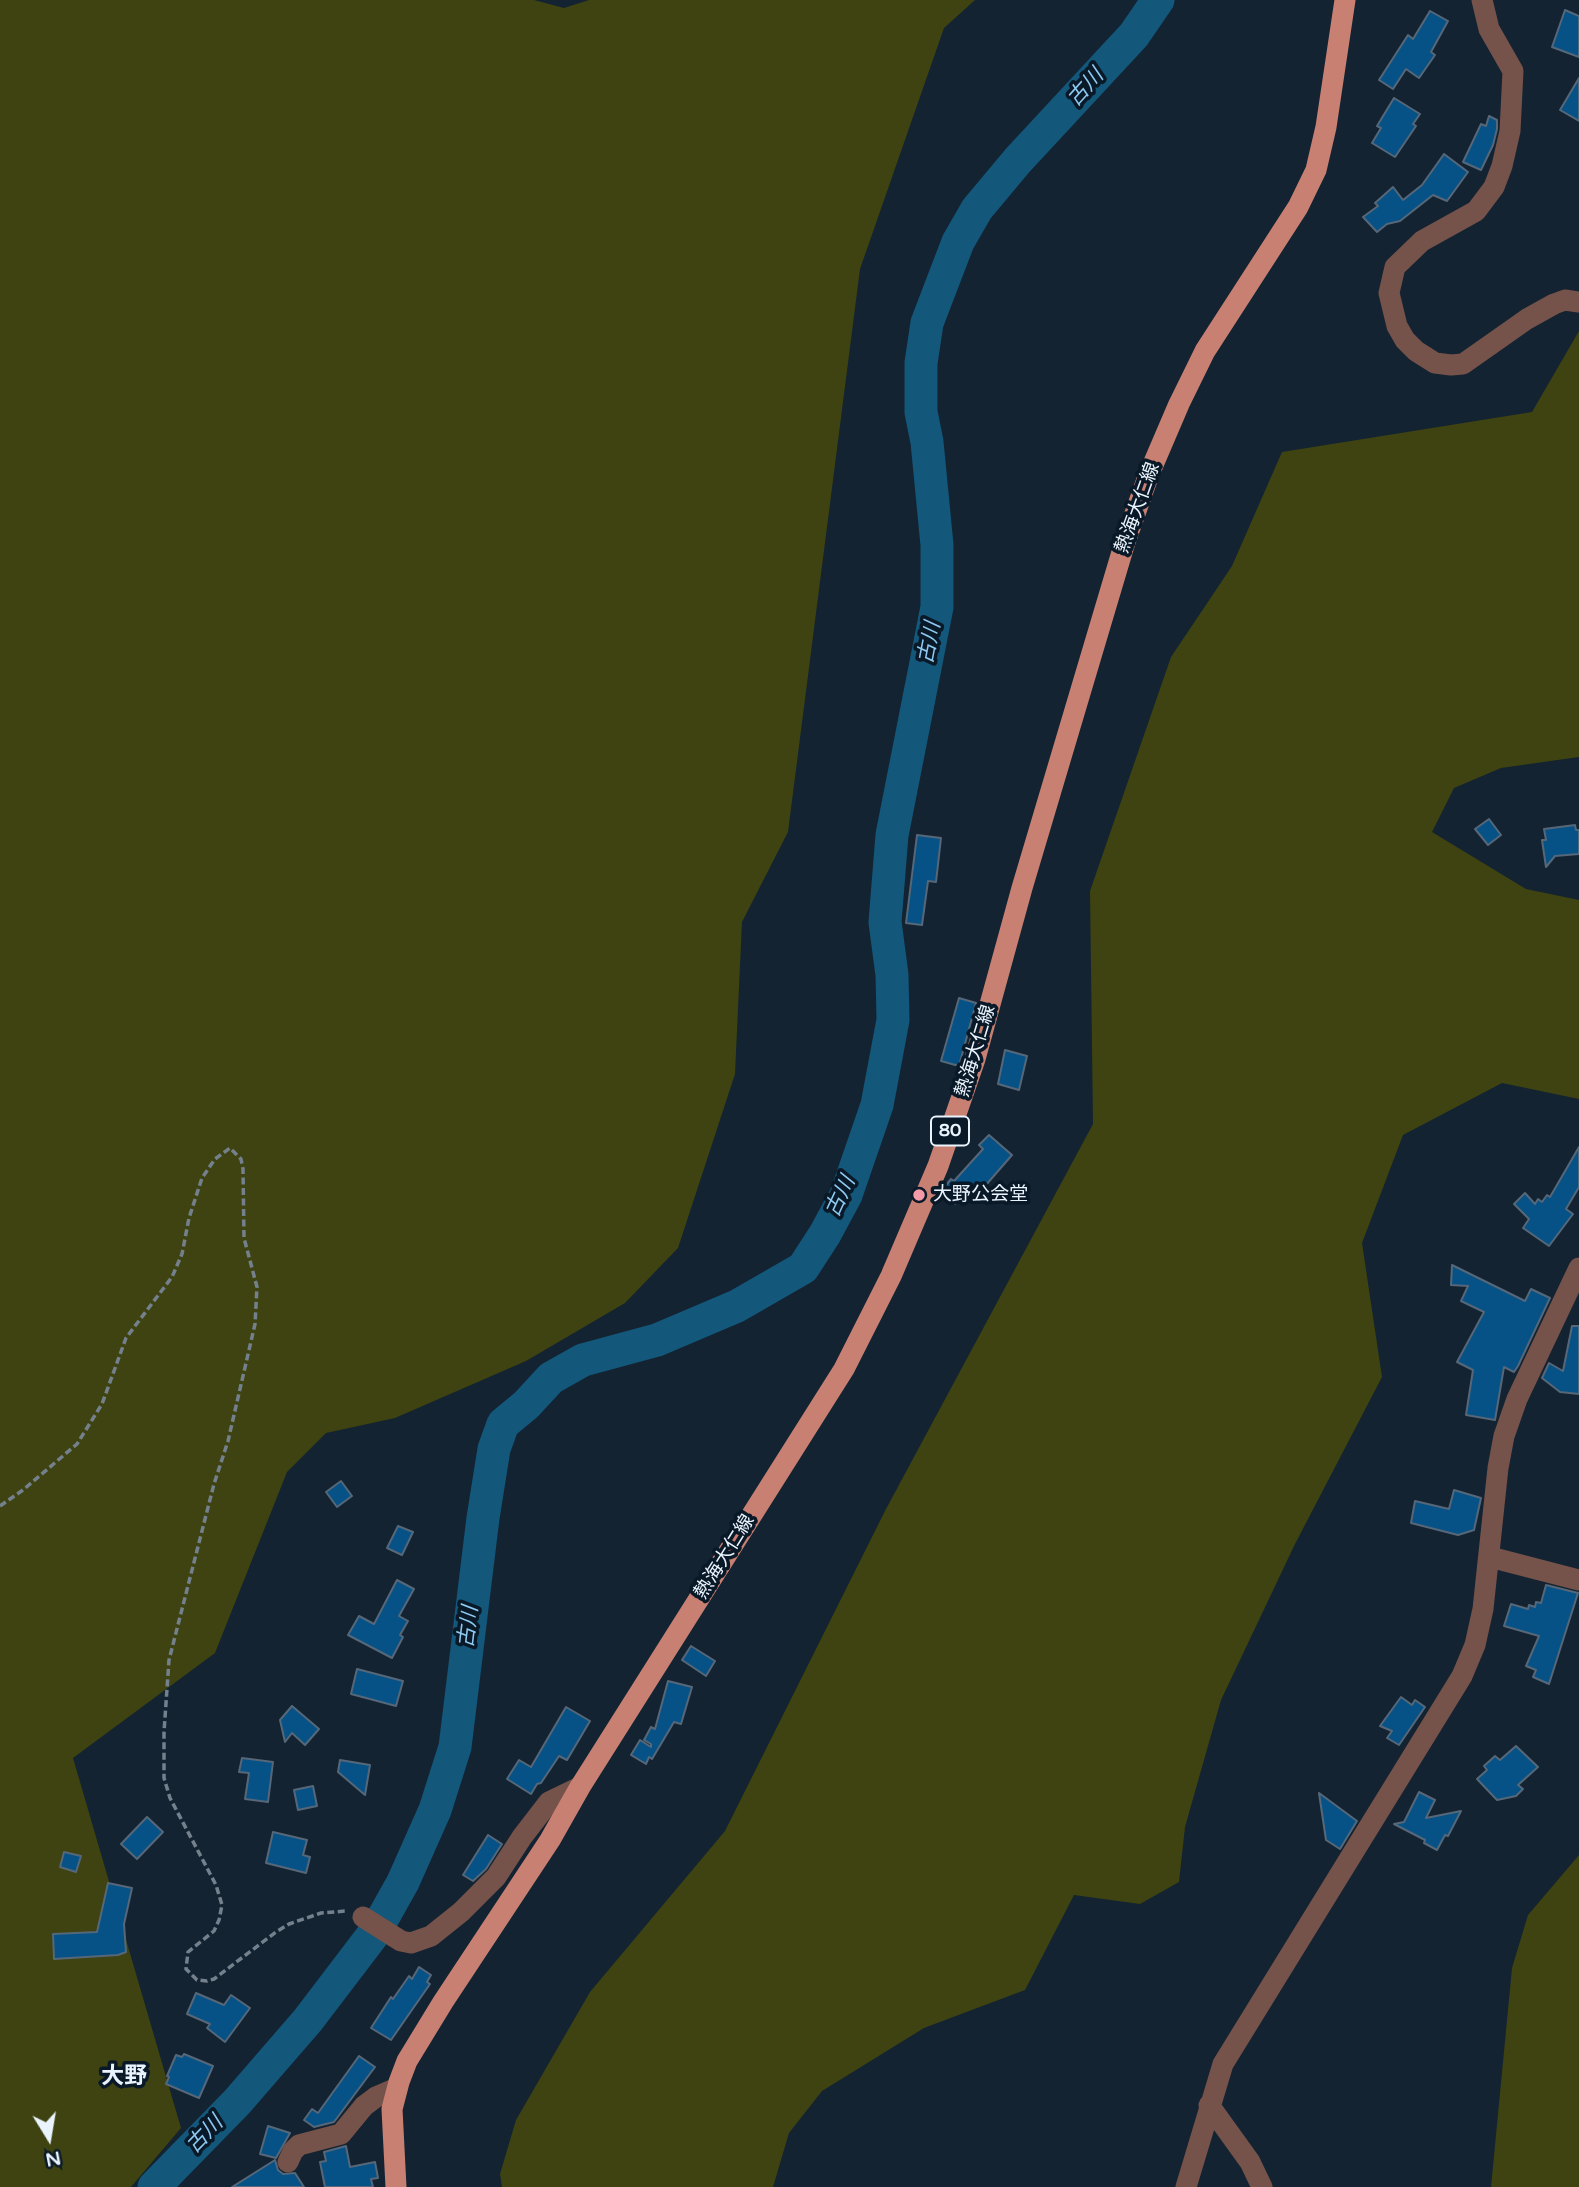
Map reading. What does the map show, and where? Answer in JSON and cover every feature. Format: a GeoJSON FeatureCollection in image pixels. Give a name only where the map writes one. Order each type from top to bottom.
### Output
{"type":"FeatureCollection","features":[{"type":"Feature","properties":{"kind":"main road","name":"熱海大仁線"},"geometry":{"type":"LineString","coordinates":[[396,2187],[392,2109],[407,2061],[550,1840],[580,1787],[844,1369],[891,1276],[938,1166],[975,1059],[1022,888],[1121,555],[1149,474],[1205,351],[1298,207],[1317,170],[1345,0]]}},
{"type":"Feature","properties":{"kind":"street"},"geometry":{"type":"LineString","coordinates":[[1482,0],[1489,29],[1513,71],[1510,131],[1502,166],[1494,187],[1476,211],[1422,241],[1395,267],[1389,293],[1392,310],[1401,333],[1416,351],[1435,363],[1451,365],[1463,363],[1527,319],[1554,304],[1565,300],[1579,302]]}},
{"type":"Feature","properties":{"kind":"street"},"geometry":{"type":"LineString","coordinates":[[1186,2187],[1223,2064],[1462,1676],[1475,1645],[1483,1609],[1498,1468],[1504,1436],[1517,1399],[1579,1268]]}},
{"type":"Feature","properties":{"kind":"street"},"geometry":{"type":"LineString","coordinates":[[1490,1557],[1579,1580]]}},
{"type":"Feature","properties":{"kind":"street"},"geometry":{"type":"LineString","coordinates":[[363,1917],[401,1941],[411,1943],[431,1936],[461,1912],[496,1877],[549,1802],[580,1787]]}},
{"type":"Feature","properties":{"kind":"street"},"geometry":{"type":"LineString","coordinates":[[288,2162],[299,2145],[341,2134],[376,2096],[397,2088]]}},
{"type":"Feature","properties":{"kind":"street"},"geometry":{"type":"LineString","coordinates":[[1209,2105],[1250,2162],[1262,2187]]}},
{"type":"Feature","properties":{"kind":"path"},"geometry":{"type":"LineString","coordinates":[[0,1506],[77,1444],[102,1404],[126,1339],[172,1277],[182,1254],[189,1218],[202,1178],[215,1159],[230,1148],[241,1158],[243,1169],[244,1238],[257,1287],[255,1324],[228,1441],[214,1484],[169,1660],[164,1721],[164,1768],[170,1798],[216,1885],[222,1905],[214,1931],[188,1952],[186,1969],[197,1980],[207,1981],[223,1973],[276,1932],[307,1916],[354,1912],[363,1917]]}},
{"type":"Feature","properties":{"kind":"green space"},"geometry":{"type":"Polygon","coordinates":[[[0,0],[534,0],[564,8],[589,0],[975,0],[944,28],[860,269],[788,832],[742,922],[735,1074],[678,1248],[625,1303],[526,1361],[395,1418],[326,1433],[287,1472],[215,1653],[73,1758],[181,2128],[131,2187],[0,2187],[0,0]]]}},
{"type":"Feature","properties":{"kind":"green space"},"geometry":{"type":"Polygon","coordinates":[[[1579,331],[1579,757],[1501,768],[1454,788],[1432,832],[1526,889],[1579,900],[1579,1099],[1502,1083],[1403,1135],[1362,1243],[1382,1377],[1295,1544],[1221,1700],[1185,1827],[1179,1882],[1140,1904],[1074,1895],[1025,1990],[924,2028],[822,2091],[789,2133],[773,2187],[502,2187],[500,2174],[516,2120],[590,1992],[725,1831],[886,1509],[1093,1124],[1090,891],[1171,657],[1232,566],[1282,452],[1532,412],[1579,331]]]}},
{"type":"Feature","properties":{"kind":"green space"},"geometry":{"type":"Polygon","coordinates":[[[1579,1855],[1579,2187],[1491,2187],[1512,1968],[1528,1915],[1579,1855]]]}},
{"type":"Feature","properties":{"kind":"building"},"geometry":{"type":"Polygon","coordinates":[[[1565,10],[1579,16],[1579,57],[1552,47],[1565,10]]]}},
{"type":"Feature","properties":{"kind":"building"},"geometry":{"type":"Polygon","coordinates":[[[1430,11],[1448,21],[1431,52],[1435,55],[1419,78],[1406,69],[1393,89],[1379,80],[1408,35],[1413,39],[1430,11]]]}},
{"type":"Feature","properties":{"kind":"building"},"geometry":{"type":"Polygon","coordinates":[[[1579,78],[1579,121],[1560,110],[1579,78]]]}},
{"type":"Feature","properties":{"kind":"building"},"geometry":{"type":"Polygon","coordinates":[[[1394,98],[1420,114],[1413,124],[1416,126],[1395,157],[1372,143],[1381,128],[1377,126],[1394,98]]]}},
{"type":"Feature","properties":{"kind":"building"},"geometry":{"type":"Polygon","coordinates":[[[1489,116],[1497,120],[1497,129],[1481,170],[1463,162],[1481,124],[1486,126],[1489,116]]]}},
{"type":"Feature","properties":{"kind":"building"},"geometry":{"type":"Polygon","coordinates":[[[1444,154],[1468,172],[1447,201],[1433,195],[1400,221],[1387,224],[1377,232],[1363,217],[1378,206],[1375,203],[1393,187],[1403,200],[1422,185],[1444,154]]]}},
{"type":"Feature","properties":{"kind":"building"},"geometry":{"type":"Polygon","coordinates":[[[1489,819],[1501,835],[1488,845],[1475,829],[1489,819]]]}},
{"type":"Feature","properties":{"kind":"building"},"geometry":{"type":"Polygon","coordinates":[[[1575,825],[1576,830],[1579,830],[1579,854],[1555,856],[1546,867],[1542,840],[1546,840],[1544,829],[1575,825]]]}},
{"type":"Feature","properties":{"kind":"building"},"geometry":{"type":"Polygon","coordinates":[[[917,835],[941,838],[936,882],[928,881],[922,925],[906,923],[917,835]]]}},
{"type":"Feature","properties":{"kind":"building"},"geometry":{"type":"Polygon","coordinates":[[[959,998],[976,1003],[959,1066],[941,1061],[959,998]]]}},
{"type":"Feature","properties":{"kind":"building"},"geometry":{"type":"Polygon","coordinates":[[[1005,1050],[1027,1056],[1019,1090],[998,1084],[1005,1050]]]}},
{"type":"Feature","properties":{"kind":"building"},"geometry":{"type":"Polygon","coordinates":[[[989,1135],[1012,1155],[979,1193],[969,1188],[955,1204],[941,1193],[942,1190],[951,1179],[954,1181],[983,1149],[979,1145],[989,1135]]]}},
{"type":"Feature","properties":{"kind":"building"},"geometry":{"type":"Polygon","coordinates":[[[1579,1147],[1579,1187],[1566,1209],[1573,1214],[1549,1246],[1523,1228],[1529,1219],[1514,1204],[1525,1193],[1535,1204],[1538,1199],[1542,1202],[1547,1195],[1550,1197],[1579,1147]]]}},
{"type":"Feature","properties":{"kind":"building"},"geometry":{"type":"Polygon","coordinates":[[[1452,1265],[1525,1301],[1531,1289],[1550,1298],[1514,1372],[1504,1367],[1495,1420],[1466,1415],[1473,1370],[1457,1362],[1484,1312],[1461,1301],[1468,1286],[1451,1285],[1452,1265]]]}},
{"type":"Feature","properties":{"kind":"building"},"geometry":{"type":"Polygon","coordinates":[[[1572,1326],[1579,1326],[1579,1394],[1560,1392],[1542,1378],[1549,1363],[1563,1371],[1572,1326]]]}},
{"type":"Feature","properties":{"kind":"building"},"geometry":{"type":"Polygon","coordinates":[[[341,1481],[352,1496],[337,1507],[326,1492],[341,1481]]]}},
{"type":"Feature","properties":{"kind":"building"},"geometry":{"type":"Polygon","coordinates":[[[1454,1490],[1481,1498],[1474,1530],[1458,1535],[1411,1523],[1415,1501],[1449,1509],[1454,1490]]]}},
{"type":"Feature","properties":{"kind":"building"},"geometry":{"type":"Polygon","coordinates":[[[398,1526],[413,1532],[402,1555],[387,1548],[398,1526]]]}},
{"type":"Feature","properties":{"kind":"building"},"geometry":{"type":"Polygon","coordinates":[[[397,1580],[414,1589],[399,1616],[408,1621],[392,1658],[348,1635],[359,1616],[374,1624],[397,1580]]]}},
{"type":"Feature","properties":{"kind":"building"},"geometry":{"type":"Polygon","coordinates":[[[1546,1585],[1578,1593],[1549,1684],[1533,1677],[1536,1670],[1526,1666],[1539,1636],[1504,1626],[1511,1604],[1528,1609],[1529,1605],[1535,1607],[1536,1602],[1541,1603],[1546,1585]]]}},
{"type":"Feature","properties":{"kind":"building"},"geometry":{"type":"Polygon","coordinates":[[[691,1646],[715,1661],[706,1676],[682,1660],[691,1646]]]}},
{"type":"Feature","properties":{"kind":"building"},"geometry":{"type":"Polygon","coordinates":[[[357,1669],[403,1681],[396,1706],[351,1694],[357,1669]]]}},
{"type":"Feature","properties":{"kind":"building"},"geometry":{"type":"Polygon","coordinates":[[[668,1681],[692,1687],[681,1724],[674,1722],[652,1759],[649,1757],[646,1764],[631,1755],[640,1740],[651,1747],[651,1744],[644,1740],[651,1727],[655,1729],[668,1681]]]}},
{"type":"Feature","properties":{"kind":"building"},"geometry":{"type":"Polygon","coordinates":[[[1401,1697],[1412,1705],[1415,1700],[1425,1707],[1399,1745],[1387,1738],[1392,1731],[1380,1726],[1401,1697]]]}},
{"type":"Feature","properties":{"kind":"building"},"geometry":{"type":"Polygon","coordinates":[[[292,1706],[319,1729],[305,1745],[292,1733],[285,1742],[280,1720],[292,1706]]]}},
{"type":"Feature","properties":{"kind":"building"},"geometry":{"type":"Polygon","coordinates":[[[566,1707],[590,1721],[567,1760],[559,1756],[531,1794],[507,1779],[519,1760],[531,1767],[566,1707]]]}},
{"type":"Feature","properties":{"kind":"building"},"geometry":{"type":"Polygon","coordinates":[[[1516,1746],[1538,1767],[1518,1785],[1523,1789],[1516,1796],[1497,1800],[1477,1779],[1487,1770],[1484,1766],[1495,1756],[1500,1760],[1516,1746]]]}},
{"type":"Feature","properties":{"kind":"building"},"geometry":{"type":"Polygon","coordinates":[[[242,1758],[273,1762],[268,1802],[245,1799],[249,1773],[239,1772],[242,1758]]]}},
{"type":"Feature","properties":{"kind":"building"},"geometry":{"type":"Polygon","coordinates":[[[340,1760],[370,1765],[365,1795],[338,1772],[340,1760]]]}},
{"type":"Feature","properties":{"kind":"building"},"geometry":{"type":"Polygon","coordinates":[[[313,1786],[317,1806],[298,1810],[294,1790],[313,1786]]]}},
{"type":"Feature","properties":{"kind":"building"},"geometry":{"type":"Polygon","coordinates":[[[1419,1792],[1435,1800],[1426,1818],[1461,1811],[1437,1850],[1424,1843],[1425,1840],[1394,1824],[1404,1822],[1419,1792]]]}},
{"type":"Feature","properties":{"kind":"building"},"geometry":{"type":"Polygon","coordinates":[[[1319,1793],[1357,1821],[1340,1849],[1326,1840],[1319,1793]]]}},
{"type":"Feature","properties":{"kind":"building"},"geometry":{"type":"Polygon","coordinates":[[[147,1817],[163,1832],[137,1859],[121,1844],[147,1817]]]}},
{"type":"Feature","properties":{"kind":"building"},"geometry":{"type":"Polygon","coordinates":[[[273,1832],[307,1840],[303,1855],[310,1857],[306,1873],[266,1863],[273,1832]]]}},
{"type":"Feature","properties":{"kind":"building"},"geometry":{"type":"Polygon","coordinates":[[[488,1835],[502,1844],[486,1869],[473,1881],[463,1875],[488,1835]]]}},
{"type":"Feature","properties":{"kind":"building"},"geometry":{"type":"Polygon","coordinates":[[[64,1852],[81,1856],[76,1872],[60,1867],[64,1852]]]}},
{"type":"Feature","properties":{"kind":"building"},"geometry":{"type":"Polygon","coordinates":[[[108,1883],[132,1888],[124,1924],[126,1952],[118,1955],[54,1959],[53,1934],[97,1932],[108,1883]]]}},
{"type":"Feature","properties":{"kind":"building"},"geometry":{"type":"Polygon","coordinates":[[[419,1967],[431,1975],[427,1982],[430,1984],[391,2040],[371,2028],[391,1997],[393,1999],[409,1976],[412,1979],[419,1967]]]}},
{"type":"Feature","properties":{"kind":"building"},"geometry":{"type":"Polygon","coordinates":[[[196,1993],[224,2005],[231,1995],[250,2008],[225,2042],[207,2028],[210,2024],[187,2014],[196,1993]]]}},
{"type":"Feature","properties":{"kind":"building"},"geometry":{"type":"Polygon","coordinates":[[[184,2054],[213,2066],[199,2098],[166,2084],[176,2055],[182,2057],[184,2054]]]}},
{"type":"Feature","properties":{"kind":"building"},"geometry":{"type":"Polygon","coordinates":[[[359,2056],[375,2067],[334,2122],[314,2127],[304,2120],[312,2109],[318,2113],[359,2056]]]}},
{"type":"Feature","properties":{"kind":"building"},"geometry":{"type":"Polygon","coordinates":[[[268,2126],[290,2133],[276,2158],[260,2154],[268,2126]]]}},
{"type":"Feature","properties":{"kind":"building"},"geometry":{"type":"Polygon","coordinates":[[[346,2146],[350,2167],[375,2162],[378,2178],[371,2179],[373,2187],[325,2187],[320,2162],[326,2161],[324,2152],[346,2146]]]}},
{"type":"Feature","properties":{"kind":"building"},"geometry":{"type":"Polygon","coordinates":[[[275,2160],[278,2170],[283,2174],[295,2173],[304,2187],[232,2187],[275,2160]]]}},
{"type":"Feature","properties":{"kind":"waterway","name":"古川"},"geometry":{"type":"LineString","coordinates":[[154,2187],[237,2102],[308,2020],[375,1932],[403,1882],[435,1810],[455,1747],[483,1518],[494,1449],[503,1424],[526,1405],[551,1378],[583,1360],[657,1340],[737,1306],[803,1268],[846,1195],[877,1105],[893,1020],[892,975],[885,922],[892,835],[937,607],[937,545],[927,442],[921,412],[921,363],[927,323],[958,242],[977,209],[1018,160],[1134,35],[1158,0]]}},
{"type":"Feature","properties":{"kind":"place","name":"大野公会堂"},"geometry":{"type":"Point","coordinates":[919,1195]}},
{"type":"Feature","properties":{"kind":"district","name":"大野"},"geometry":{"type":"Point","coordinates":[124,2077]}}]}
